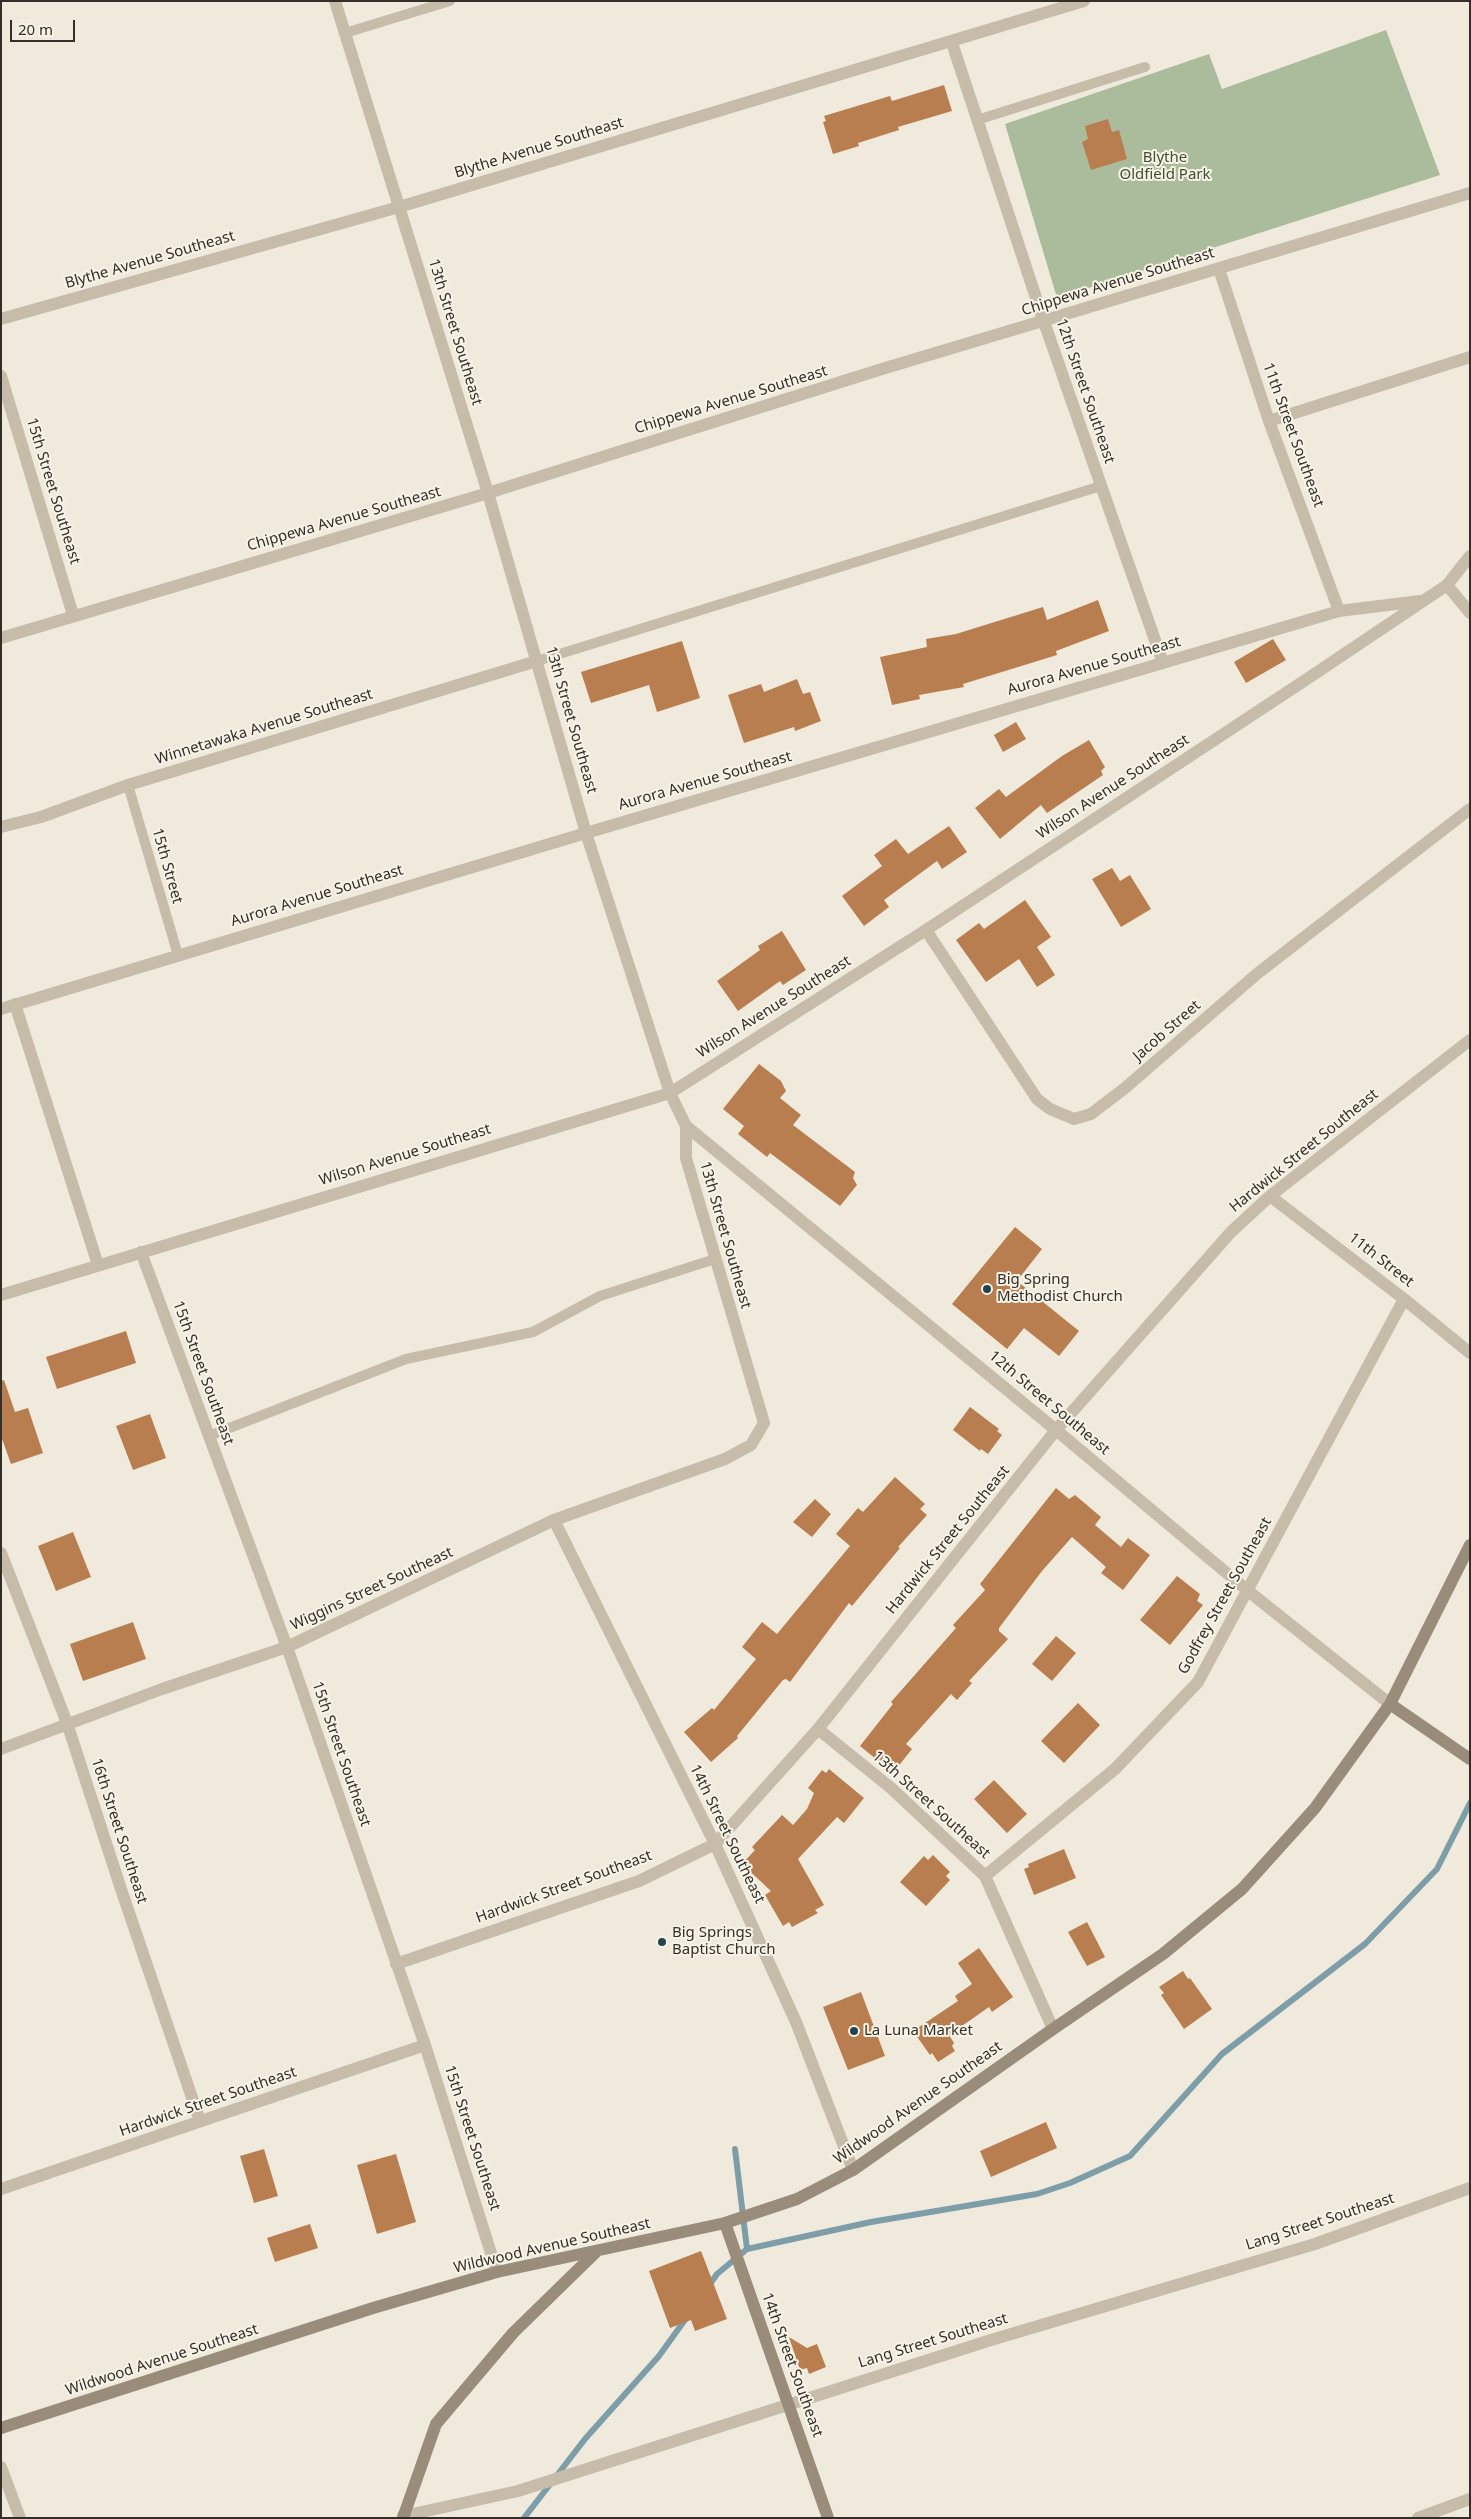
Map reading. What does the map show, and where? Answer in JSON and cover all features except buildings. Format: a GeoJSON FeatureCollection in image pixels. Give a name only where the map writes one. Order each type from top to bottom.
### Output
{"type":"FeatureCollection","features":[{"type":"Feature","properties":{"kind":"main road","name":"Wildwood Avenue Southeast"},"geometry":{"type":"LineString","coordinates":[[1,2428],[373,2308],[497,2272],[725,2223],[797,2199],[853,2170],[1053,2028],[1163,1954],[1242,1889],[1315,1808],[1390,1704],[1470,1545]]}},
{"type":"Feature","properties":{"kind":"main road"},"geometry":{"type":"LineString","coordinates":[[1390,1704],[1470,1759]]}},
{"type":"Feature","properties":{"kind":"main road","name":"14th Street Southeast"},"geometry":{"type":"LineString","coordinates":[[725,2223],[828,2518]]}},
{"type":"Feature","properties":{"kind":"main road"},"geometry":{"type":"LineString","coordinates":[[403,2517],[436,2424],[513,2333],[596,2252]]}},
{"type":"Feature","properties":{"kind":"street","name":"13th Street Southeast"},"geometry":{"type":"LineString","coordinates":[[335,1],[488,493],[586,833],[670,1093],[686,1126],[686,1158],[764,1423],[751,1445]]}},
{"type":"Feature","properties":{"kind":"street","name":"Blythe Avenue Southeast"},"geometry":{"type":"LineString","coordinates":[[1,319],[399,206],[952,43],[1084,1]]}},
{"type":"Feature","properties":{"kind":"street","name":"12th Street Southeast"},"geometry":{"type":"LineString","coordinates":[[952,43],[1044,322],[1163,663]]}},
{"type":"Feature","properties":{"kind":"street","name":"Chippewa Avenue Southeast"},"geometry":{"type":"LineString","coordinates":[[1,638],[488,493],[882,369],[1470,193]]}},
{"type":"Feature","properties":{"kind":"street","name":"11th Street Southeast"},"geometry":{"type":"LineString","coordinates":[[1219,269],[1269,421],[1339,611]]}},
{"type":"Feature","properties":{"kind":"street"},"geometry":{"type":"LineString","coordinates":[[1269,421],[1470,357]]}},
{"type":"Feature","properties":{"kind":"street","name":"15th Street Southeast"},"geometry":{"type":"LineString","coordinates":[[1,376],[73,615]]}},
{"type":"Feature","properties":{"kind":"street","name":"Wilson Avenue Southeast"},"geometry":{"type":"LineString","coordinates":[[1,1295],[670,1093],[926,930],[1422,601],[1446,584],[1470,556]]}},
{"type":"Feature","properties":{"kind":"street"},"geometry":{"type":"LineString","coordinates":[[1446,584],[1470,613]]}},
{"type":"Feature","properties":{"kind":"street","name":"Aurora Avenue Southeast"},"geometry":{"type":"LineString","coordinates":[[1,1009],[586,833],[1339,611],[1422,601]]}},
{"type":"Feature","properties":{"kind":"street","name":"Winnetawaka Avenue Southeast"},"geometry":{"type":"LineString","coordinates":[[1,827],[41,817],[128,785],[537,661]]}},
{"type":"Feature","properties":{"kind":"street","name":"Jacob Street"},"geometry":{"type":"LineString","coordinates":[[926,930],[1037,1099],[1050,1110],[1074,1119],[1091,1114],[1126,1088],[1258,973],[1470,809]]}},
{"type":"Feature","properties":{"kind":"street"},"geometry":{"type":"LineString","coordinates":[[15,1004],[98,1265]]}},
{"type":"Feature","properties":{"kind":"street","name":"Hardwick Street Southeast"},"geometry":{"type":"LineString","coordinates":[[396,1964],[639,1881],[715,1844],[818,1729],[1056,1430],[1231,1232],[1270,1196],[1470,1040]]}},
{"type":"Feature","properties":{"kind":"street","name":"12th Street Southeast"},"geometry":{"type":"LineString","coordinates":[[686,1126],[1056,1430],[1247,1590],[1390,1704]]}},
{"type":"Feature","properties":{"kind":"street","name":"11th Street"},"geometry":{"type":"LineString","coordinates":[[1270,1196],[1404,1299],[1470,1353]]}},
{"type":"Feature","properties":{"kind":"street","name":"15th Street Southeast"},"geometry":{"type":"LineString","coordinates":[[141,1252],[288,1647],[425,2045],[497,2272]]}},
{"type":"Feature","properties":{"kind":"street","name":"Godfrey Street Southeast"},"geometry":{"type":"LineString","coordinates":[[985,1876],[1115,1769],[1198,1682],[1404,1299]]}},
{"type":"Feature","properties":{"kind":"street","name":"Wiggins Street Southeast"},"geometry":{"type":"LineString","coordinates":[[1,1749],[67,1723],[288,1647],[554,1520],[725,1460],[751,1445]]}},
{"type":"Feature","properties":{"kind":"street","name":"14th Street Southeast"},"geometry":{"type":"LineString","coordinates":[[554,1520],[715,1844],[796,2022],[853,2170]]}},
{"type":"Feature","properties":{"kind":"street","name":"16th Street Southeast"},"geometry":{"type":"LineString","coordinates":[[1,1553],[67,1723],[200,2121]]}},
{"type":"Feature","properties":{"kind":"street","name":"13th Street Southeast"},"geometry":{"type":"LineString","coordinates":[[818,1729],[890,1788],[985,1876],[1053,2028]]}},
{"type":"Feature","properties":{"kind":"street","name":"Hardwick Street Southeast"},"geometry":{"type":"LineString","coordinates":[[1,2189],[425,2045]]}},
{"type":"Feature","properties":{"kind":"street","name":"Lang Street Southeast"},"geometry":{"type":"LineString","coordinates":[[403,2517],[518,2491],[991,2340],[1315,2244],[1470,2188]]}},
{"type":"Feature","properties":{"kind":"street"},"geometry":{"type":"LineString","coordinates":[[1,2467],[20,2518]]}},
{"type":"Feature","properties":{"kind":"street"},"geometry":{"type":"LineString","coordinates":[[1418,2518],[1470,2499]]}},
{"type":"Feature","properties":{"kind":"lane"},"geometry":{"type":"LineString","coordinates":[[345,34],[450,1]]}},
{"type":"Feature","properties":{"kind":"lane"},"geometry":{"type":"LineString","coordinates":[[977,120],[1144,67]]}},
{"type":"Feature","properties":{"kind":"lane"},"geometry":{"type":"LineString","coordinates":[[537,661],[1101,486]]}},
{"type":"Feature","properties":{"kind":"lane","name":"15th Street"},"geometry":{"type":"LineString","coordinates":[[128,785],[178,955]]}},
{"type":"Feature","properties":{"kind":"lane"},"geometry":{"type":"LineString","coordinates":[[209,1436],[406,1359],[533,1332],[600,1296],[715,1259]]}},
{"type":"Feature","properties":{"kind":"green space","name":"Blythe Oldfield Park"},"geometry":{"type":"Polygon","coordinates":[[[1386,30],[1440,175],[1057,298],[1005,124],[1209,54],[1222,89],[1386,30]]]}},
{"type":"Feature","properties":{"kind":"waterway"},"geometry":{"type":"LineString","coordinates":[[708,2287],[717,2274],[747,2249],[871,2222],[1037,2194],[1070,2183],[1130,2156],[1222,2054],[1365,1944],[1437,1869],[1470,1803]]}},
{"type":"Feature","properties":{"kind":"waterway"},"geometry":{"type":"LineString","coordinates":[[735,2149],[747,2249]]}},
{"type":"Feature","properties":{"kind":"waterway"},"geometry":{"type":"LineString","coordinates":[[524,2518],[585,2439],[659,2356],[687,2317]]}},
{"type":"Feature","properties":{"kind":"place","name":"Big Spring Methodist Church"},"geometry":{"type":"Point","coordinates":[987,1289]}},
{"type":"Feature","properties":{"kind":"place","name":"Big Springs Baptist Church"},"geometry":{"type":"Point","coordinates":[662,1942]}},
{"type":"Feature","properties":{"kind":"place","name":"La Luna Market"},"geometry":{"type":"Point","coordinates":[854,2031]}}]}
